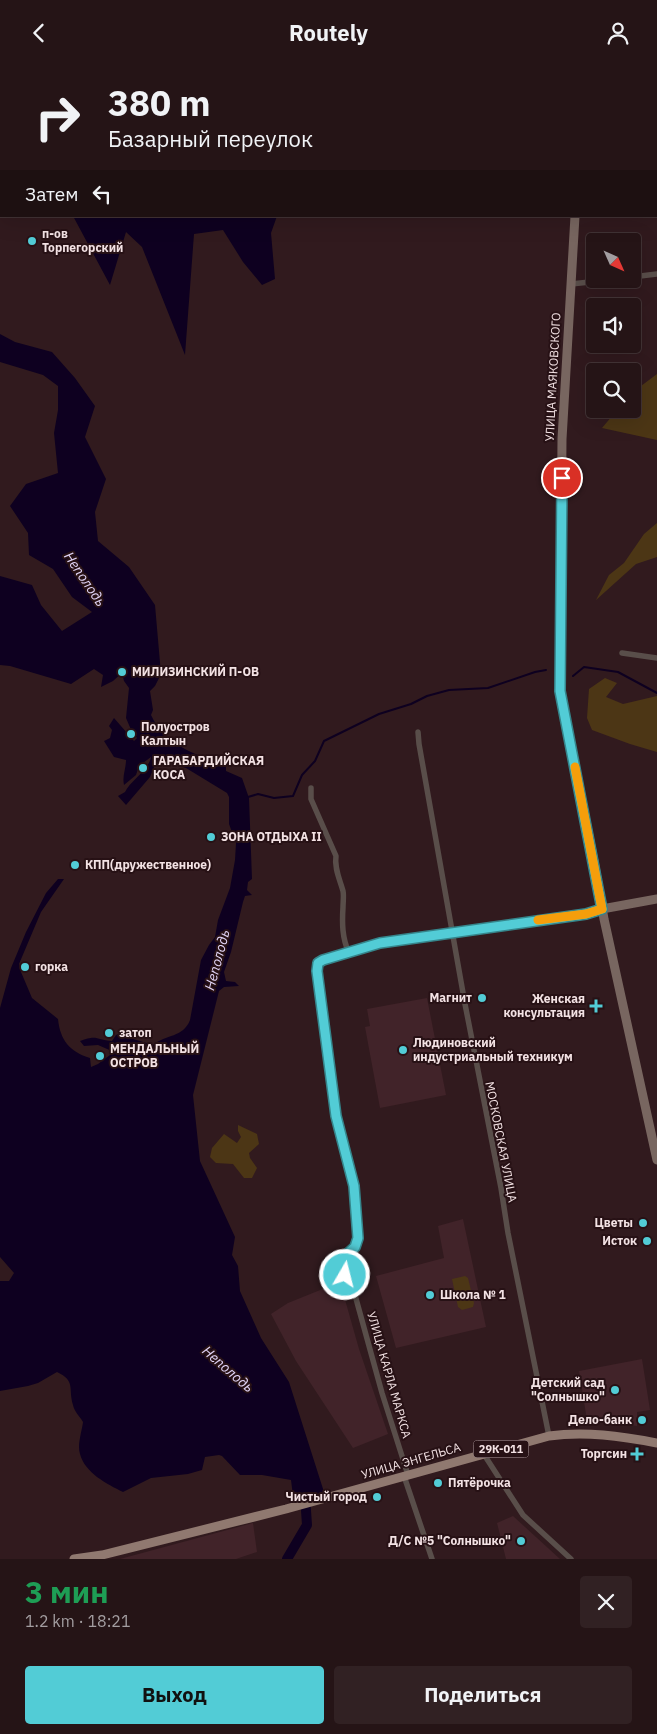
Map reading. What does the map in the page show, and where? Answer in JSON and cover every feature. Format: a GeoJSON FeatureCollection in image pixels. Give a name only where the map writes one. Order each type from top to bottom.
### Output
{"type":"FeatureCollection","features":[{"type":"Feature","properties":{"kind":"main road","name":"УЛИЦА ЭНГЕЛЬСА"},"geometry":{"type":"LineString","coordinates":[[74,1559],[102,1555],[286,1509],[549,1436],[591,1433],[657,1443]]}},
{"type":"Feature","properties":{"kind":"street","name":"УЛИЦА МАЯКОВСКОГО"},"geometry":{"type":"LineString","coordinates":[[575,217],[562,439],[560,691],[602,909],[657,1160]]}},
{"type":"Feature","properties":{"kind":"street"},"geometry":{"type":"LineString","coordinates":[[641,276],[657,274]]}},
{"type":"Feature","properties":{"kind":"street"},"geometry":{"type":"LineString","coordinates":[[571,284],[586,282]]}},
{"type":"Feature","properties":{"kind":"street"},"geometry":{"type":"LineString","coordinates":[[622,653],[657,658]]}},
{"type":"Feature","properties":{"kind":"street","name":"МОСКОВСКАЯ УЛИЦА"},"geometry":{"type":"LineString","coordinates":[[418,732],[418,744],[465,1004],[549,1436]]}},
{"type":"Feature","properties":{"kind":"street"},"geometry":{"type":"LineString","coordinates":[[311,788],[311,799],[336,856],[338,876],[343,892],[344,943],[349,953],[380,943],[586,914],[602,909],[657,899]]}},
{"type":"Feature","properties":{"kind":"street","name":"УЛИЦА КАРЛА МАРКСА"},"geometry":{"type":"LineString","coordinates":[[349,953],[323,960],[318,963],[317,971],[336,1116],[354,1186],[358,1238],[355,1247],[341,1263],[355,1295],[382,1393],[408,1475],[405,1479],[432,1559]]}},
{"type":"Feature","properties":{"kind":"street"},"geometry":{"type":"LineString","coordinates":[[488,1452],[485,1456],[523,1515],[571,1559]]}},
{"type":"Feature","properties":{"kind":"shaded area"},"geometry":{"type":"Polygon","coordinates":[[[657,374],[657,440],[602,428],[610,418],[641,418],[641,386],[657,374]]]}},
{"type":"Feature","properties":{"kind":"shaded area"},"geometry":{"type":"Polygon","coordinates":[[[657,523],[657,557],[636,564],[596,600],[609,575],[624,563],[644,534],[657,523]]]}},
{"type":"Feature","properties":{"kind":"shaded area"},"geometry":{"type":"Polygon","coordinates":[[[605,678],[617,683],[606,697],[623,704],[657,696],[657,752],[592,730],[587,718],[589,689],[605,678]]]}},
{"type":"Feature","properties":{"kind":"shaded area","name":"Людиновский индустриальный техникум"},"geometry":{"type":"Polygon","coordinates":[[[427,998],[446,1095],[380,1108],[365,1027],[370,1026],[367,1009],[427,998]]]}},
{"type":"Feature","properties":{"kind":"shaded area"},"geometry":{"type":"Polygon","coordinates":[[[238,1125],[257,1134],[259,1144],[249,1153],[257,1168],[252,1178],[244,1178],[233,1164],[216,1163],[210,1157],[212,1148],[224,1134],[237,1143],[241,1137],[238,1125]]]}},
{"type":"Feature","properties":{"kind":"shaded area","name":"Школа № 1"},"geometry":{"type":"Polygon","coordinates":[[[463,1219],[486,1327],[396,1348],[376,1276],[444,1258],[438,1226],[463,1219]]]}},
{"type":"Feature","properties":{"kind":"shaded area"},"geometry":{"type":"Polygon","coordinates":[[[465,1276],[468,1278],[474,1303],[473,1307],[462,1310],[458,1307],[452,1279],[465,1276]]]}},
{"type":"Feature","properties":{"kind":"shaded area"},"geometry":{"type":"Polygon","coordinates":[[[340,1282],[359,1349],[388,1434],[353,1448],[296,1361],[271,1314],[288,1303],[340,1282]]]}},
{"type":"Feature","properties":{"kind":"shaded area","name":"Детский сад \"Солнышко\""},"geometry":{"type":"Polygon","coordinates":[[[642,1359],[650,1410],[637,1412],[637,1426],[587,1420],[579,1371],[642,1359]]]}},
{"type":"Feature","properties":{"kind":"shaded area","name":"Д/С №5 \"Солнышко\""},"geometry":{"type":"Polygon","coordinates":[[[513,1516],[560,1559],[506,1559],[497,1523],[513,1516]]]}},
{"type":"Feature","properties":{"kind":"shaded area"},"geometry":{"type":"Polygon","coordinates":[[[253,1523],[257,1552],[236,1559],[120,1559],[253,1523]]]}},
{"type":"Feature","properties":{"kind":"water"},"geometry":{"type":"Polygon","coordinates":[[[74,217],[277,217],[271,233],[275,279],[262,285],[243,262],[223,230],[194,234],[185,355],[142,247],[126,232],[110,285],[74,217]]]}},
{"type":"Feature","properties":{"kind":"water"},"geometry":{"type":"Polygon","coordinates":[[[0,334],[15,342],[52,352],[75,378],[95,406],[85,437],[106,479],[95,512],[98,541],[129,567],[155,605],[161,674],[150,691],[153,710],[151,715],[164,734],[173,741],[193,753],[226,765],[226,771],[242,778],[249,798],[252,879],[248,882],[247,890],[252,895],[245,896],[224,972],[226,981],[235,982],[239,986],[224,987],[219,991],[193,1095],[200,1161],[235,1237],[232,1255],[238,1266],[240,1291],[261,1338],[289,1382],[324,1492],[295,1500],[291,1480],[262,1475],[240,1475],[219,1455],[205,1457],[202,1470],[188,1474],[151,1478],[123,1492],[97,1477],[83,1461],[79,1446],[83,1422],[74,1407],[69,1382],[63,1375],[57,1372],[38,1383],[0,1391],[0,1281],[9,1281],[14,1273],[0,1257],[0,1008],[11,968],[26,932],[46,893],[58,879],[64,879],[41,912],[19,964],[32,998],[58,1019],[61,1033],[67,1044],[72,1049],[90,1058],[91,1067],[114,1052],[98,1045],[84,1046],[80,1041],[94,1038],[112,1041],[116,1035],[124,1032],[130,1038],[153,1045],[179,1033],[187,1026],[190,1020],[201,960],[215,937],[218,920],[230,888],[236,843],[229,824],[229,797],[227,793],[186,768],[179,766],[173,760],[165,761],[154,767],[150,777],[126,805],[118,796],[125,792],[143,771],[150,762],[151,757],[139,766],[136,775],[124,785],[126,760],[114,757],[104,741],[110,738],[112,730],[109,726],[114,718],[134,741],[137,738],[126,718],[129,688],[124,681],[122,673],[113,681],[101,687],[103,675],[94,669],[71,684],[10,666],[0,665],[0,576],[32,585],[41,605],[62,631],[92,612],[72,597],[53,569],[29,555],[28,533],[10,506],[26,484],[58,473],[54,433],[58,410],[58,386],[43,375],[0,362],[0,334]]]}},
{"type":"Feature","properties":{"kind":"waterway"},"geometry":{"type":"LineString","coordinates":[[573,676],[584,667],[618,672],[657,693]]}},
{"type":"Feature","properties":{"kind":"waterway"},"geometry":{"type":"LineString","coordinates":[[248,797],[258,794],[274,798],[293,796],[302,775],[315,761],[324,741],[379,714],[449,690],[488,688],[546,670]]}},
{"type":"Feature","properties":{"kind":"waterway","name":"Неполодь"},"geometry":{"type":"LineString","coordinates":[[287,1559],[307,1525],[305,1496]]}},
{"type":"Feature","properties":{"kind":"slow traffic"},"geometry":{"type":"LineString","coordinates":[[538,920],[586,914],[602,909],[575,767]]}},
{"type":"Feature","properties":{"kind":"place","name":"п-ов Торпегорский"},"geometry":{"type":"Point","coordinates":[32,241]}},
{"type":"Feature","properties":{"kind":"place","name":"МИЛИЗИНСКИЙ П-ОВ"},"geometry":{"type":"Point","coordinates":[122,672]}},
{"type":"Feature","properties":{"kind":"place","name":"Полуостров Калтын"},"geometry":{"type":"Point","coordinates":[131,734]}},
{"type":"Feature","properties":{"kind":"place","name":"ГАРАБАРДИЙСКАЯ КОСА"},"geometry":{"type":"Point","coordinates":[143,768]}},
{"type":"Feature","properties":{"kind":"place","name":"ЗОНА ОТДЫХА II"},"geometry":{"type":"Point","coordinates":[211,837]}},
{"type":"Feature","properties":{"kind":"place","name":"КПП(дружественное)"},"geometry":{"type":"Point","coordinates":[75,865]}},
{"type":"Feature","properties":{"kind":"place","name":"горка"},"geometry":{"type":"Point","coordinates":[25,967]}},
{"type":"Feature","properties":{"kind":"place","name":"Магнит"},"geometry":{"type":"Point","coordinates":[482,998]}},
{"type":"Feature","properties":{"kind":"place","name":"Женская консультация"},"geometry":{"type":"Point","coordinates":[596,1006]}},
{"type":"Feature","properties":{"kind":"place","name":"затоп"},"geometry":{"type":"Point","coordinates":[109,1033]}},
{"type":"Feature","properties":{"kind":"place","name":"Людиновский индустриальный техникум"},"geometry":{"type":"Point","coordinates":[403,1050]}},
{"type":"Feature","properties":{"kind":"place","name":"МЕНДАЛЬНЫЙ ОСТРОВ"},"geometry":{"type":"Point","coordinates":[100,1056]}},
{"type":"Feature","properties":{"kind":"place","name":"Цветы"},"geometry":{"type":"Point","coordinates":[643,1223]}},
{"type":"Feature","properties":{"kind":"place","name":"Исток"},"geometry":{"type":"Point","coordinates":[647,1241]}},
{"type":"Feature","properties":{"kind":"place","name":"Школа № 1"},"geometry":{"type":"Point","coordinates":[430,1295]}},
{"type":"Feature","properties":{"kind":"place","name":"Детский сад \"Солнышко\""},"geometry":{"type":"Point","coordinates":[615,1390]}},
{"type":"Feature","properties":{"kind":"place","name":"Дело-банк"},"geometry":{"type":"Point","coordinates":[642,1420]}},
{"type":"Feature","properties":{"kind":"place","name":"Торгсин"},"geometry":{"type":"Point","coordinates":[637,1454]}},
{"type":"Feature","properties":{"kind":"place","name":"Пятёрочка"},"geometry":{"type":"Point","coordinates":[438,1483]}},
{"type":"Feature","properties":{"kind":"place","name":"Чистый город"},"geometry":{"type":"Point","coordinates":[377,1497]}},
{"type":"Feature","properties":{"kind":"place","name":"Д/С №5 \"Солнышко\""},"geometry":{"type":"Point","coordinates":[521,1541]}},
{"type":"Feature","properties":{"kind":"route"},"geometry":{"type":"LineString","coordinates":[[345,1275],[341,1263],[355,1247],[358,1238],[354,1186],[336,1116],[317,971],[318,963],[380,943],[586,914],[602,909],[560,691],[562,478]]}}]}
